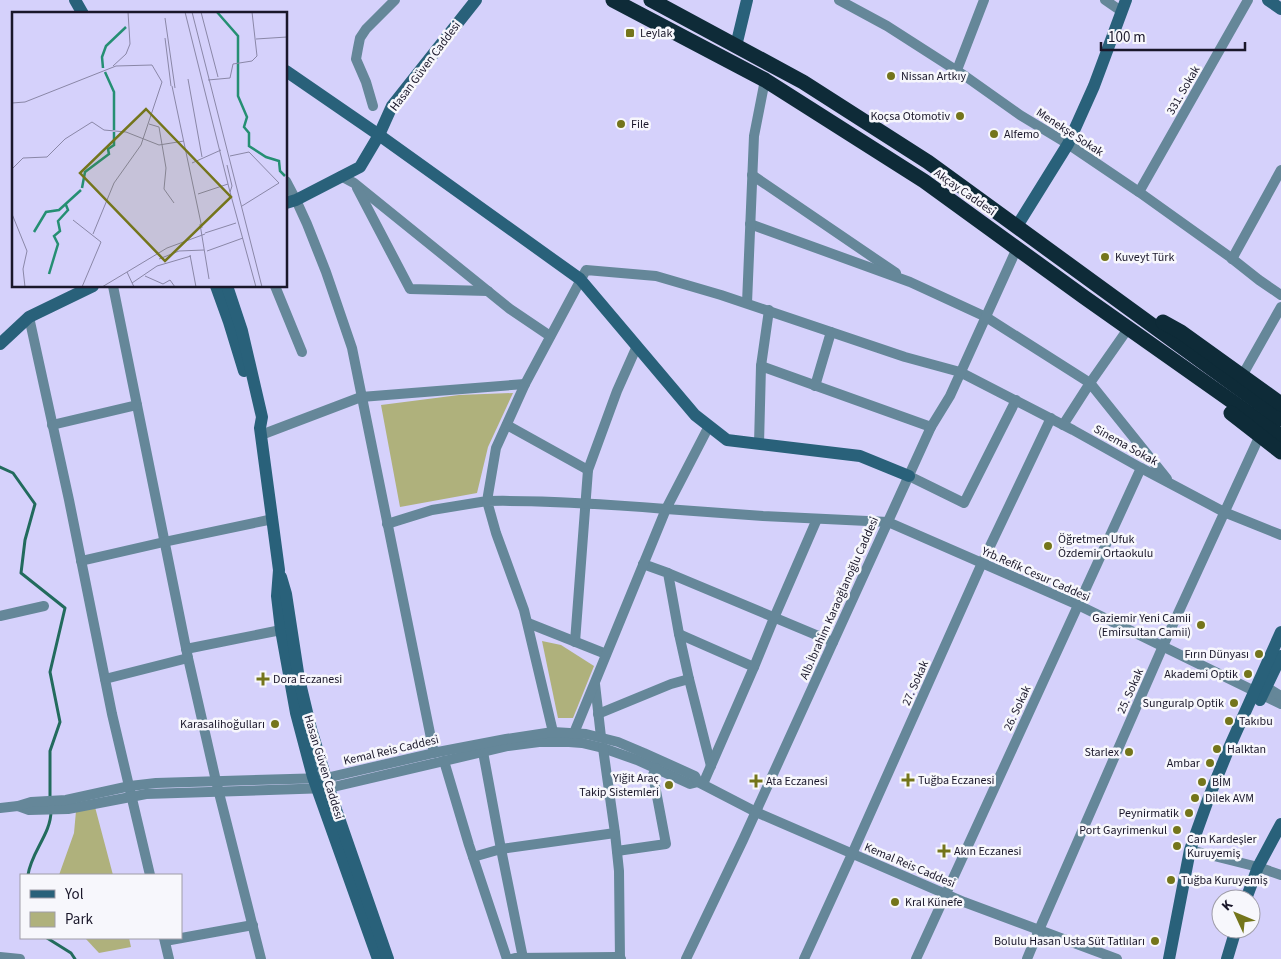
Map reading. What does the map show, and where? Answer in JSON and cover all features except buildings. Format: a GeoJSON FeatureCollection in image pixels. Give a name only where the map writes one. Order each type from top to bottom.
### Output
{"type":"FeatureCollection","features":[{"type":"Feature","properties":{"kind":"highway","name":"Akçay Caddesi"},"geometry":{"type":"LineString","coordinates":[[614,0],[765,80],[924,181],[1281,436]]}},
{"type":"Feature","properties":{"kind":"highway","name":"Akçay Caddesi"},"geometry":{"type":"LineString","coordinates":[[651,0],[803,82],[928,162],[1281,419]]}},
{"type":"Feature","properties":{"kind":"highway"},"geometry":{"type":"LineString","coordinates":[[1096,284],[1181,332],[1242,376],[1280,399]]}},
{"type":"Feature","properties":{"kind":"highway"},"geometry":{"type":"LineString","coordinates":[[1084,297],[1125,333],[1281,452]]}},
{"type":"Feature","properties":{"kind":"street"},"geometry":{"type":"LineString","coordinates":[[75,0],[82,12]]}},
{"type":"Feature","properties":{"kind":"street"},"geometry":{"type":"LineString","coordinates":[[373,106],[356,59],[360,38],[366,29],[395,0]]}},
{"type":"Feature","properties":{"kind":"street","name":"Hasan Güven Caddesi"},"geometry":{"type":"LineString","coordinates":[[291,201],[360,167],[379,135],[392,106],[476,0]]}},
{"type":"Feature","properties":{"kind":"street"},"geometry":{"type":"LineString","coordinates":[[736,46],[747,0]]}},
{"type":"Feature","properties":{"kind":"street","name":"Menekşe Sokak"},"geometry":{"type":"LineString","coordinates":[[841,0],[887,26],[957,70],[1020,114],[1068,144],[1139,192],[1281,295]]}},
{"type":"Feature","properties":{"kind":"street"},"geometry":{"type":"LineString","coordinates":[[957,70],[984,0]]}},
{"type":"Feature","properties":{"kind":"street"},"geometry":{"type":"LineString","coordinates":[[1017,226],[1068,144],[1094,86],[1123,5],[1105,0]]}},
{"type":"Feature","properties":{"kind":"street","name":"331. Sokak"},"geometry":{"type":"LineString","coordinates":[[1139,192],[1248,0]]}},
{"type":"Feature","properties":{"kind":"street"},"geometry":{"type":"LineString","coordinates":[[1268,0],[1281,9]]}},
{"type":"Feature","properties":{"kind":"street"},"geometry":{"type":"LineString","coordinates":[[288,72],[580,279],[695,415],[727,440],[860,456],[909,476],[964,503],[1016,400]]}},
{"type":"Feature","properties":{"kind":"street"},"geometry":{"type":"LineString","coordinates":[[747,304],[754,136],[765,80]]}},
{"type":"Feature","properties":{"kind":"street"},"geometry":{"type":"LineString","coordinates":[[1232,259],[1281,170]]}},
{"type":"Feature","properties":{"kind":"street"},"geometry":{"type":"LineString","coordinates":[[752,175],[910,282]]}},
{"type":"Feature","properties":{"kind":"street"},"geometry":{"type":"LineString","coordinates":[[341,176],[354,183],[510,309],[550,336]]}},
{"type":"Feature","properties":{"kind":"street"},"geometry":{"type":"LineString","coordinates":[[354,183],[410,289],[488,291]]}},
{"type":"Feature","properties":{"kind":"street"},"geometry":{"type":"LineString","coordinates":[[291,201],[326,272],[352,348],[434,753]]}},
{"type":"Feature","properties":{"kind":"street"},"geometry":{"type":"LineString","coordinates":[[750,224],[910,282],[986,317],[1090,383],[1170,483]]}},
{"type":"Feature","properties":{"kind":"street","name":"Alb.İbrahim Karaoğlanoğlu Caddesi"},"geometry":{"type":"LineString","coordinates":[[686,959],[756,812],[931,427],[950,396],[1017,248]]}},
{"type":"Feature","properties":{"kind":"street","name":"Sinema Sokak"},"geometry":{"type":"LineString","coordinates":[[580,279],[586,270],[656,276],[769,310],[905,357],[960,372],[1051,418],[1224,512],[1281,535]]}},
{"type":"Feature","properties":{"kind":"street"},"geometry":{"type":"LineString","coordinates":[[553,732],[524,610],[496,534],[487,501],[496,448],[525,384],[580,279]]}},
{"type":"Feature","properties":{"kind":"street"},"geometry":{"type":"LineString","coordinates":[[0,344],[29,317],[89,288]]}},
{"type":"Feature","properties":{"kind":"street"},"geometry":{"type":"LineString","coordinates":[[113,288],[187,654],[218,792],[261,959]]}},
{"type":"Feature","properties":{"kind":"street","name":"Hasan Güven Caddesi"},"geometry":{"type":"LineString","coordinates":[[217,288],[246,376],[255,421],[261,431]]}},
{"type":"Feature","properties":{"kind":"street","name":"Hasan Güven Caddesi"},"geometry":{"type":"LineString","coordinates":[[228,288],[242,331],[262,417],[261,431],[279,570],[286,594],[299,679],[321,783],[378,959]]}},
{"type":"Feature","properties":{"kind":"street"},"geometry":{"type":"LineString","coordinates":[[276,288],[302,352]]}},
{"type":"Feature","properties":{"kind":"street"},"geometry":{"type":"LineString","coordinates":[[1242,376],[1281,307]]}},
{"type":"Feature","properties":{"kind":"street"},"geometry":{"type":"LineString","coordinates":[[759,444],[761,366],[769,310]]}},
{"type":"Feature","properties":{"kind":"street"},"geometry":{"type":"LineString","coordinates":[[29,317],[105,679],[150,874]]}},
{"type":"Feature","properties":{"kind":"street"},"geometry":{"type":"LineString","coordinates":[[815,386],[832,332]]}},
{"type":"Feature","properties":{"kind":"street"},"geometry":{"type":"LineString","coordinates":[[1063,425],[1125,333]]}},
{"type":"Feature","properties":{"kind":"street"},"geometry":{"type":"LineString","coordinates":[[575,642],[588,470],[618,390],[637,346]]}},
{"type":"Feature","properties":{"kind":"street"},"geometry":{"type":"LineString","coordinates":[[761,366],[931,427]]}},
{"type":"Feature","properties":{"kind":"street"},"geometry":{"type":"LineString","coordinates":[[261,431],[361,397],[525,384]]}},
{"type":"Feature","properties":{"kind":"street"},"geometry":{"type":"LineString","coordinates":[[52,425],[137,405]]}},
{"type":"Feature","properties":{"kind":"street","name":"27. Sokak"},"geometry":{"type":"LineString","coordinates":[[804,959],[982,563],[1051,418]]}},
{"type":"Feature","properties":{"kind":"street"},"geometry":{"type":"LineString","coordinates":[[506,425],[588,470]]}},
{"type":"Feature","properties":{"kind":"street"},"geometry":{"type":"LineString","coordinates":[[574,733],[666,509],[709,426]]}},
{"type":"Feature","properties":{"kind":"street","name":"25. Sokak"},"geometry":{"type":"LineString","coordinates":[[1027,959],[1163,646],[1260,435]]}},
{"type":"Feature","properties":{"kind":"street","name":"26. Sokak"},"geometry":{"type":"LineString","coordinates":[[916,959],[1141,468]]}},
{"type":"Feature","properties":{"kind":"street"},"geometry":{"type":"LineString","coordinates":[[387,524],[432,510],[487,501],[530,500],[763,516],[888,522]]}},
{"type":"Feature","properties":{"kind":"street"},"geometry":{"type":"LineString","coordinates":[[701,783],[711,766],[817,518]]}},
{"type":"Feature","properties":{"kind":"street"},"geometry":{"type":"LineString","coordinates":[[81,561],[273,519]]}},
{"type":"Feature","properties":{"kind":"street","name":"Yrb.Refik Cesur Caddesi"},"geometry":{"type":"LineString","coordinates":[[888,522],[1078,605],[1261,691],[1281,704]]}},
{"type":"Feature","properties":{"kind":"street"},"geometry":{"type":"LineString","coordinates":[[643,564],[833,642]]}},
{"type":"Feature","properties":{"kind":"street","name":"Hasan Güven Caddesi"},"geometry":{"type":"LineString","coordinates":[[279,570],[277,596],[281,630],[296,713],[388,959]]}},
{"type":"Feature","properties":{"kind":"street"},"geometry":{"type":"LineString","coordinates":[[668,573],[689,679],[711,766]]}},
{"type":"Feature","properties":{"kind":"street"},"geometry":{"type":"LineString","coordinates":[[0,616],[44,606]]}},
{"type":"Feature","properties":{"kind":"street"},"geometry":{"type":"LineString","coordinates":[[528,624],[606,654]]}},
{"type":"Feature","properties":{"kind":"street"},"geometry":{"type":"LineString","coordinates":[[105,679],[187,654],[281,630]]}},
{"type":"Feature","properties":{"kind":"street"},"geometry":{"type":"LineString","coordinates":[[1261,691],[1281,632]]}},
{"type":"Feature","properties":{"kind":"street"},"geometry":{"type":"LineString","coordinates":[[679,634],[754,667]]}},
{"type":"Feature","properties":{"kind":"street"},"geometry":{"type":"LineString","coordinates":[[1169,959],[1190,850],[1209,797],[1229,748],[1281,656]]}},
{"type":"Feature","properties":{"kind":"street"},"geometry":{"type":"LineString","coordinates":[[598,714],[671,684],[689,679]]}},
{"type":"Feature","properties":{"kind":"street"},"geometry":{"type":"LineString","coordinates":[[444,761],[473,857],[509,959],[616,957],[621,959],[619,871],[594,681]]}},
{"type":"Feature","properties":{"kind":"street","name":"Yrb.Refik Cesur Caddesi"},"geometry":{"type":"LineString","coordinates":[[1261,691],[1281,696]]}},
{"type":"Feature","properties":{"kind":"street","name":"Kemal Reis Caddesi"},"geometry":{"type":"LineString","coordinates":[[0,808],[18,806],[29,810],[86,796],[131,791],[156,783],[216,781],[321,783],[434,753],[553,732],[574,733],[602,743],[618,753],[690,784],[701,783]]}},
{"type":"Feature","properties":{"kind":"street","name":"Kemal Reis Caddesi"},"geometry":{"type":"LineString","coordinates":[[131,791],[162,794],[218,792],[321,783],[444,761],[508,746],[539,742],[625,745],[695,776],[701,783],[756,812],[852,854],[946,894],[1117,959]]}},
{"type":"Feature","properties":{"kind":"street"},"geometry":{"type":"LineString","coordinates":[[483,752],[523,958]]}},
{"type":"Feature","properties":{"kind":"street"},"geometry":{"type":"LineString","coordinates":[[617,851],[666,844],[653,775],[656,768]]}},
{"type":"Feature","properties":{"kind":"street"},"geometry":{"type":"LineString","coordinates":[[1250,889],[1258,867],[1281,824]]}},
{"type":"Feature","properties":{"kind":"street"},"geometry":{"type":"LineString","coordinates":[[473,857],[501,849],[615,833]]}},
{"type":"Feature","properties":{"kind":"street"},"geometry":{"type":"LineString","coordinates":[[1190,850],[1258,867],[1281,875]]}},
{"type":"Feature","properties":{"kind":"street"},"geometry":{"type":"LineString","coordinates":[[182,937],[253,925]]}},
{"type":"Feature","properties":{"kind":"street"},"geometry":{"type":"LineString","coordinates":[[1227,959],[1233,939]]}},
{"type":"Feature","properties":{"kind":"street"},"geometry":{"type":"LineString","coordinates":[[165,940],[169,959]]}},
{"type":"Feature","properties":{"kind":"street"},"geometry":{"type":"LineString","coordinates":[[0,957],[20,959]]}},
{"type":"Feature","properties":{"kind":"green space"},"geometry":{"type":"Polygon","coordinates":[[[513,393],[488,447],[477,493],[400,507],[381,405],[459,395],[513,393]]]}},
{"type":"Feature","properties":{"kind":"green space"},"geometry":{"type":"Polygon","coordinates":[[[542,641],[561,645],[594,666],[573,718],[558,718],[542,641]]]}},
{"type":"Feature","properties":{"kind":"green space"},"geometry":{"type":"Polygon","coordinates":[[[95,807],[113,874],[59,874],[74,833],[76,811],[95,807]]]}},
{"type":"Feature","properties":{"kind":"green space"},"geometry":{"type":"Polygon","coordinates":[[[86,939],[129,939],[131,947],[99,953],[86,939]]]}},
{"type":"Feature","properties":{"kind":"waterway"},"geometry":{"type":"LineString","coordinates":[[0,467],[13,473],[35,504],[25,540],[21,573],[65,608],[50,672],[60,722],[50,751],[50,799]]}},
{"type":"Feature","properties":{"kind":"waterway"},"geometry":{"type":"LineString","coordinates":[[28,874],[48,827],[51,811]]}},
{"type":"Feature","properties":{"kind":"waterway"},"geometry":{"type":"LineString","coordinates":[[49,939],[71,953],[75,959]]}},
{"type":"Feature","properties":{"kind":"place","name":"Leylak"},"geometry":{"type":"Point","coordinates":[630,33]}},
{"type":"Feature","properties":{"kind":"place","name":"Nissan Artkıy"},"geometry":{"type":"Point","coordinates":[891,76]}},
{"type":"Feature","properties":{"kind":"place","name":"Koçsa Otomotiv"},"geometry":{"type":"Point","coordinates":[960,116]}},
{"type":"Feature","properties":{"kind":"place","name":"File"},"geometry":{"type":"Point","coordinates":[621,124]}},
{"type":"Feature","properties":{"kind":"place","name":"Alfemo"},"geometry":{"type":"Point","coordinates":[994,134]}},
{"type":"Feature","properties":{"kind":"place","name":"Kuveyt Türk"},"geometry":{"type":"Point","coordinates":[1105,257]}},
{"type":"Feature","properties":{"kind":"place","name":"Öğretmen Ufuk Özdemir Ortaokulu"},"geometry":{"type":"Point","coordinates":[1048,546]}},
{"type":"Feature","properties":{"kind":"place","name":"Gaziemir Yeni Camii (Emirsultan Camii)"},"geometry":{"type":"Point","coordinates":[1201,625]}},
{"type":"Feature","properties":{"kind":"place","name":"Fırın Dünyası"},"geometry":{"type":"Point","coordinates":[1259,654]}},
{"type":"Feature","properties":{"kind":"place","name":"Akademi Optik"},"geometry":{"type":"Point","coordinates":[1248,674]}},
{"type":"Feature","properties":{"kind":"place","name":"Dora Eczanesi"},"geometry":{"type":"Point","coordinates":[263,679]}},
{"type":"Feature","properties":{"kind":"place","name":"Sunguralp Optik"},"geometry":{"type":"Point","coordinates":[1234,703]}},
{"type":"Feature","properties":{"kind":"place","name":"Takıbu"},"geometry":{"type":"Point","coordinates":[1229,721]}},
{"type":"Feature","properties":{"kind":"place","name":"Karasalihoğulları"},"geometry":{"type":"Point","coordinates":[275,724]}},
{"type":"Feature","properties":{"kind":"place","name":"Halktan"},"geometry":{"type":"Point","coordinates":[1217,749]}},
{"type":"Feature","properties":{"kind":"place","name":"Starlex"},"geometry":{"type":"Point","coordinates":[1129,752]}},
{"type":"Feature","properties":{"kind":"place","name":"Ambar"},"geometry":{"type":"Point","coordinates":[1210,763]}},
{"type":"Feature","properties":{"kind":"place","name":"Tuğba Eczanesi"},"geometry":{"type":"Point","coordinates":[908,780]}},
{"type":"Feature","properties":{"kind":"place","name":"Ata Eczanesi"},"geometry":{"type":"Point","coordinates":[756,781]}},
{"type":"Feature","properties":{"kind":"place","name":"BİM"},"geometry":{"type":"Point","coordinates":[1202,782]}},
{"type":"Feature","properties":{"kind":"place","name":"Yiğit Araç Takip Sistemleri"},"geometry":{"type":"Point","coordinates":[669,785]}},
{"type":"Feature","properties":{"kind":"place","name":"Dilek AVM"},"geometry":{"type":"Point","coordinates":[1195,798]}},
{"type":"Feature","properties":{"kind":"place","name":"Peynirmatik"},"geometry":{"type":"Point","coordinates":[1189,813]}},
{"type":"Feature","properties":{"kind":"place","name":"Port Gayrimenkul"},"geometry":{"type":"Point","coordinates":[1177,830]}},
{"type":"Feature","properties":{"kind":"place","name":"Can Kardeşler Kuruyemiş"},"geometry":{"type":"Point","coordinates":[1177,846]}},
{"type":"Feature","properties":{"kind":"place","name":"Akın Eczanesi"},"geometry":{"type":"Point","coordinates":[944,851]}},
{"type":"Feature","properties":{"kind":"place","name":"Tuğba Kuruyemiş"},"geometry":{"type":"Point","coordinates":[1171,880]}},
{"type":"Feature","properties":{"kind":"place","name":"Kral Künefe"},"geometry":{"type":"Point","coordinates":[895,902]}},
{"type":"Feature","properties":{"kind":"place","name":"Bolulu Hasan Usta Süt Tatlıları"},"geometry":{"type":"Point","coordinates":[1155,941]}}]}
